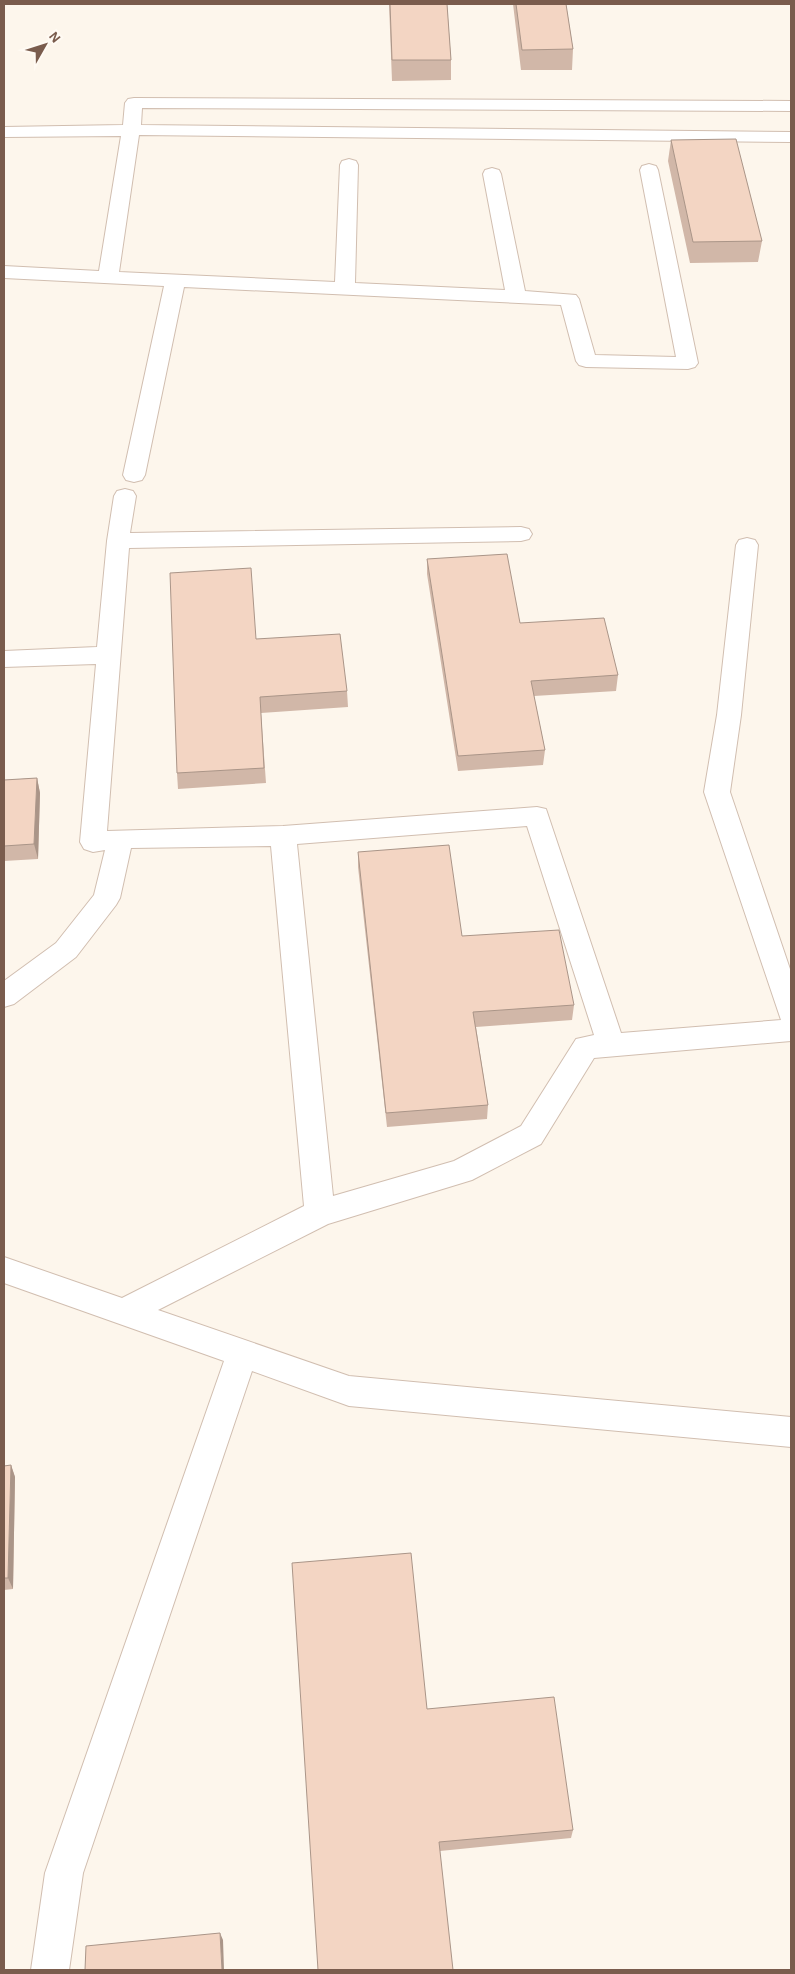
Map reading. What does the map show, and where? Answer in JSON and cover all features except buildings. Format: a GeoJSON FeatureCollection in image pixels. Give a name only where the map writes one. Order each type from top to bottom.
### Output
{"type":"FeatureCollection","features":[{"type":"Feature","properties":{"kind":"street"},"geometry":{"type":"LineString","coordinates":[[108,277],[134,103],[791,106]]}},
{"type":"Feature","properties":{"kind":"street"},"geometry":{"type":"LineString","coordinates":[[4,132],[131,130],[791,137]]}},
{"type":"Feature","properties":{"kind":"street"},"geometry":{"type":"LineString","coordinates":[[345,289],[348,166]]}},
{"type":"Feature","properties":{"kind":"street"},"geometry":{"type":"LineString","coordinates":[[4,272],[569,299],[586,361],[688,362],[649,170]]}},
{"type":"Feature","properties":{"kind":"street"},"geometry":{"type":"LineString","coordinates":[[492,174],[516,297]]}},
{"type":"Feature","properties":{"kind":"street"},"geometry":{"type":"LineString","coordinates":[[174,280],[118,541],[92,842],[283,836],[537,816],[611,1045]]}},
{"type":"Feature","properties":{"kind":"street"},"geometry":{"type":"LineString","coordinates":[[118,541],[521,534]]}},
{"type":"Feature","properties":{"kind":"street"},"geometry":{"type":"LineString","coordinates":[[747,545],[729,715],[717,792],[791,1012]]}},
{"type":"Feature","properties":{"kind":"street"},"geometry":{"type":"LineString","coordinates":[[4,659],[108,655]]}},
{"type":"Feature","properties":{"kind":"street"},"geometry":{"type":"LineString","coordinates":[[283,836],[320,1213]]}},
{"type":"Feature","properties":{"kind":"street"},"geometry":{"type":"LineString","coordinates":[[4,996],[66,950],[106,898],[120,840]]}},
{"type":"Feature","properties":{"kind":"street"},"geometry":{"type":"LineString","coordinates":[[124,1312],[320,1213],[462,1171],[531,1135],[586,1047],[791,1030]]}},
{"type":"Feature","properties":{"kind":"street"},"geometry":{"type":"LineString","coordinates":[[4,1270],[349,1391],[791,1432]]}},
{"type":"Feature","properties":{"kind":"street"},"geometry":{"type":"LineString","coordinates":[[50,1970],[64,1873],[242,1354]]}}]}
